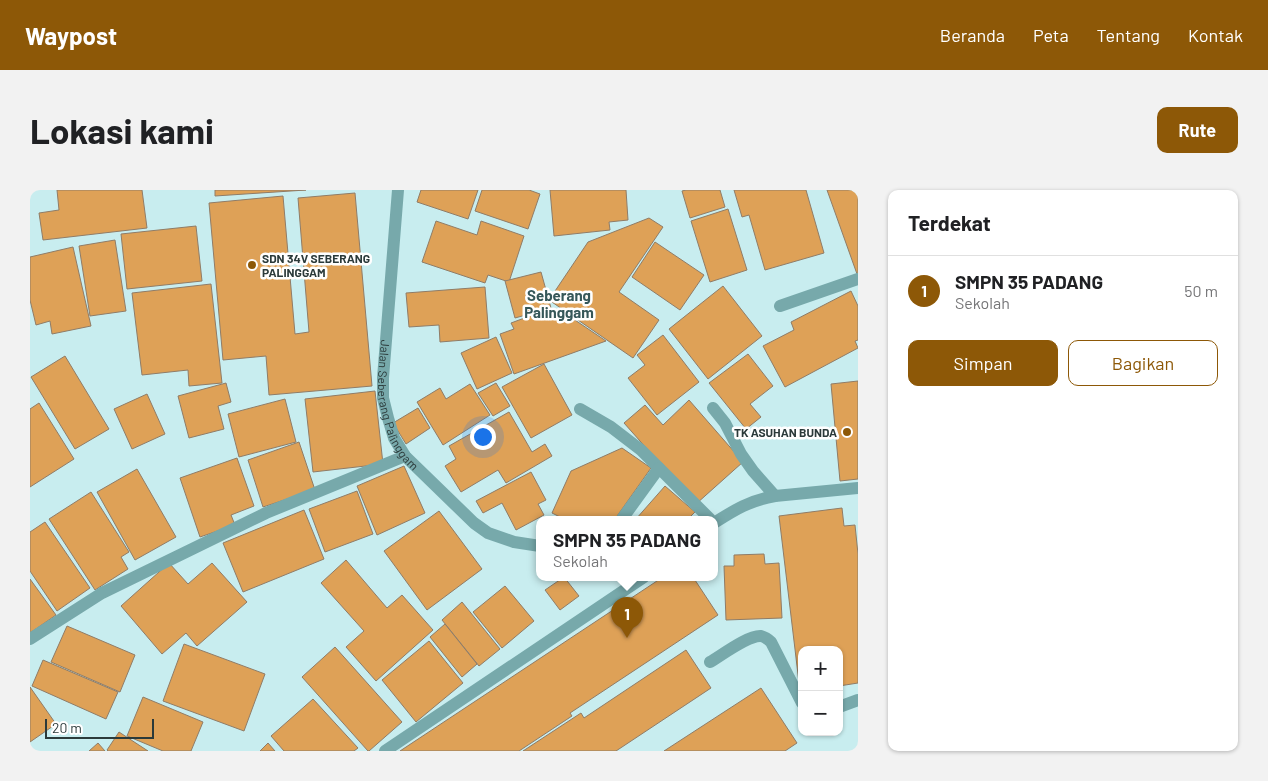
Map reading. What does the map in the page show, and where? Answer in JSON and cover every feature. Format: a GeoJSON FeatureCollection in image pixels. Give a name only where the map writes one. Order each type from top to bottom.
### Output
{"type":"FeatureCollection","features":[{"type":"Feature","properties":{"kind":"street","name":"Jalan Seberang Palinggam"},"geometry":{"type":"LineString","coordinates":[[398,190],[383,378],[384,398],[394,438],[405,456],[474,523],[488,533],[514,542],[536,545]]}},
{"type":"Feature","properties":{"kind":"street"},"geometry":{"type":"LineString","coordinates":[[780,306],[858,279]]}},
{"type":"Feature","properties":{"kind":"street"},"geometry":{"type":"LineString","coordinates":[[713,408],[741,454],[775,496]]}},
{"type":"Feature","properties":{"kind":"street"},"geometry":{"type":"LineString","coordinates":[[580,409],[611,427],[641,450],[707,516]]}},
{"type":"Feature","properties":{"kind":"street"},"geometry":{"type":"LineString","coordinates":[[30,639],[102,593],[275,509],[405,456]]}},
{"type":"Feature","properties":{"kind":"street"},"geometry":{"type":"LineString","coordinates":[[624,516],[659,468]]}},
{"type":"Feature","properties":{"kind":"street"},"geometry":{"type":"LineString","coordinates":[[718,520],[750,502],[775,496],[858,488]]}},
{"type":"Feature","properties":{"kind":"street"},"geometry":{"type":"LineString","coordinates":[[385,751],[631,581]]}},
{"type":"Feature","properties":{"kind":"street"},"geometry":{"type":"LineString","coordinates":[[710,662],[748,639],[761,636],[767,638],[771,642],[798,695]]}},
{"type":"Feature","properties":{"kind":"street"},"geometry":{"type":"LineString","coordinates":[[843,706],[858,700]]}},
{"type":"Feature","properties":{"kind":"building"},"geometry":{"type":"Polygon","coordinates":[[[57,190],[142,190],[147,228],[43,240],[39,213],[59,210],[57,190]]]}},
{"type":"Feature","properties":{"kind":"building"},"geometry":{"type":"Polygon","coordinates":[[[215,190],[306,190],[215,196],[215,190]]]}},
{"type":"Feature","properties":{"kind":"building"},"geometry":{"type":"Polygon","coordinates":[[[421,190],[478,190],[468,219],[417,202],[421,190]]]}},
{"type":"Feature","properties":{"kind":"building"},"geometry":{"type":"Polygon","coordinates":[[[482,190],[529,190],[540,194],[528,229],[475,211],[482,190]]]}},
{"type":"Feature","properties":{"kind":"building"},"geometry":{"type":"Polygon","coordinates":[[[550,190],[626,190],[628,220],[609,222],[610,230],[554,236],[550,190]]]}},
{"type":"Feature","properties":{"kind":"building"},"geometry":{"type":"Polygon","coordinates":[[[720,190],[725,207],[690,218],[682,191],[720,190]]]}},
{"type":"Feature","properties":{"kind":"building"},"geometry":{"type":"Polygon","coordinates":[[[734,190],[806,190],[824,253],[765,270],[749,215],[742,217],[734,190]]]}},
{"type":"Feature","properties":{"kind":"building"},"geometry":{"type":"Polygon","coordinates":[[[827,190],[858,190],[858,274],[857,274],[827,190]]]}},
{"type":"Feature","properties":{"kind":"building","name":"SDN 34V SEBERANG PALINGGAM"},"geometry":{"type":"Polygon","coordinates":[[[355,193],[372,386],[269,395],[266,356],[223,360],[209,203],[283,196],[295,334],[309,332],[298,198],[355,193]]]}},
{"type":"Feature","properties":{"kind":"building"},"geometry":{"type":"Polygon","coordinates":[[[728,209],[747,270],[710,282],[691,221],[728,209]]]}},
{"type":"Feature","properties":{"kind":"building"},"geometry":{"type":"Polygon","coordinates":[[[649,218],[663,227],[619,292],[659,320],[633,358],[549,300],[588,242],[649,218]]]}},
{"type":"Feature","properties":{"kind":"building"},"geometry":{"type":"Polygon","coordinates":[[[436,221],[477,235],[481,221],[524,236],[509,282],[488,275],[485,283],[422,262],[436,221]]]}},
{"type":"Feature","properties":{"kind":"building"},"geometry":{"type":"Polygon","coordinates":[[[196,226],[202,281],[127,289],[121,234],[196,226]]]}},
{"type":"Feature","properties":{"kind":"building"},"geometry":{"type":"Polygon","coordinates":[[[115,240],[126,311],[90,316],[79,246],[115,240]]]}},
{"type":"Feature","properties":{"kind":"building"},"geometry":{"type":"Polygon","coordinates":[[[655,242],[704,275],[680,310],[632,277],[655,242]]]}},
{"type":"Feature","properties":{"kind":"building"},"geometry":{"type":"Polygon","coordinates":[[[73,247],[91,326],[52,334],[50,321],[36,325],[30,300],[30,257],[73,247]]]}},
{"type":"Feature","properties":{"kind":"building"},"geometry":{"type":"Polygon","coordinates":[[[541,272],[551,308],[515,318],[505,281],[541,272]]]}},
{"type":"Feature","properties":{"kind":"building"},"geometry":{"type":"Polygon","coordinates":[[[211,284],[222,383],[189,386],[188,370],[142,375],[132,293],[211,284]]]}},
{"type":"Feature","properties":{"kind":"building"},"geometry":{"type":"Polygon","coordinates":[[[723,286],[762,336],[708,379],[669,329],[723,286]]]}},
{"type":"Feature","properties":{"kind":"building"},"geometry":{"type":"Polygon","coordinates":[[[485,287],[489,338],[440,342],[439,325],[409,327],[406,293],[485,287]]]}},
{"type":"Feature","properties":{"kind":"building"},"geometry":{"type":"Polygon","coordinates":[[[851,291],[858,306],[858,340],[855,341],[858,348],[785,387],[763,346],[794,330],[791,322],[851,291]]]}},
{"type":"Feature","properties":{"kind":"building"},"geometry":{"type":"Polygon","coordinates":[[[546,310],[549,320],[566,314],[606,341],[514,374],[500,334],[514,329],[511,323],[546,310]]]}},
{"type":"Feature","properties":{"kind":"building"},"geometry":{"type":"Polygon","coordinates":[[[663,335],[699,382],[657,415],[628,378],[645,365],[637,355],[663,335]]]}},
{"type":"Feature","properties":{"kind":"building"},"geometry":{"type":"Polygon","coordinates":[[[496,337],[512,373],[477,389],[461,353],[496,337]]]}},
{"type":"Feature","properties":{"kind":"building"},"geometry":{"type":"Polygon","coordinates":[[[748,354],[773,386],[750,404],[761,417],[746,429],[709,383],[748,354]]]}},
{"type":"Feature","properties":{"kind":"building"},"geometry":{"type":"Polygon","coordinates":[[[65,356],[109,429],[75,449],[31,377],[65,356]]]}},
{"type":"Feature","properties":{"kind":"building"},"geometry":{"type":"Polygon","coordinates":[[[544,364],[572,415],[531,438],[502,387],[544,364]]]}},
{"type":"Feature","properties":{"kind":"building","name":"TK ASUHAN BUNDA"},"geometry":{"type":"Polygon","coordinates":[[[858,381],[858,479],[840,481],[831,384],[858,381]]]}},
{"type":"Feature","properties":{"kind":"building"},"geometry":{"type":"Polygon","coordinates":[[[226,383],[231,402],[218,406],[224,429],[189,438],[178,396],[226,383]]]}},
{"type":"Feature","properties":{"kind":"building"},"geometry":{"type":"Polygon","coordinates":[[[496,383],[510,406],[493,416],[478,393],[496,383]]]}},
{"type":"Feature","properties":{"kind":"building"},"geometry":{"type":"Polygon","coordinates":[[[470,384],[490,415],[443,445],[417,402],[440,388],[446,399],[470,384]]]}},
{"type":"Feature","properties":{"kind":"building"},"geometry":{"type":"Polygon","coordinates":[[[375,391],[383,464],[313,472],[305,399],[375,391]]]}},
{"type":"Feature","properties":{"kind":"building"},"geometry":{"type":"Polygon","coordinates":[[[147,394],[165,434],[132,449],[114,409],[147,394]]]}},
{"type":"Feature","properties":{"kind":"building"},"geometry":{"type":"Polygon","coordinates":[[[285,399],[296,442],[239,457],[228,414],[285,399]]]}},
{"type":"Feature","properties":{"kind":"building"},"geometry":{"type":"Polygon","coordinates":[[[689,400],[743,462],[696,504],[624,423],[645,405],[663,425],[689,400]]]}},
{"type":"Feature","properties":{"kind":"building"},"geometry":{"type":"Polygon","coordinates":[[[39,403],[74,459],[30,487],[30,409],[39,403]]]}},
{"type":"Feature","properties":{"kind":"building"},"geometry":{"type":"Polygon","coordinates":[[[418,408],[430,428],[406,444],[393,423],[418,408]]]}},
{"type":"Feature","properties":{"kind":"building"},"geometry":{"type":"Polygon","coordinates":[[[509,412],[532,452],[545,444],[552,456],[506,483],[498,470],[461,492],[445,466],[456,459],[449,446],[509,412]]]}},
{"type":"Feature","properties":{"kind":"building"},"geometry":{"type":"Polygon","coordinates":[[[299,442],[315,490],[263,507],[248,460],[299,442]]]}},
{"type":"Feature","properties":{"kind":"building"},"geometry":{"type":"Polygon","coordinates":[[[622,448],[651,468],[617,516],[558,516],[552,513],[571,471],[622,448]]]}},
{"type":"Feature","properties":{"kind":"building"},"geometry":{"type":"Polygon","coordinates":[[[237,458],[254,506],[231,515],[235,525],[200,537],[180,478],[237,458]]]}},
{"type":"Feature","properties":{"kind":"building"},"geometry":{"type":"Polygon","coordinates":[[[404,466],[425,513],[377,535],[357,486],[404,466]]]}},
{"type":"Feature","properties":{"kind":"building"},"geometry":{"type":"Polygon","coordinates":[[[137,469],[176,537],[135,560],[97,492],[137,469]]]}},
{"type":"Feature","properties":{"kind":"building"},"geometry":{"type":"Polygon","coordinates":[[[531,472],[546,500],[538,504],[544,515],[536,516],[536,519],[516,530],[502,503],[483,513],[476,501],[531,472]]]}},
{"type":"Feature","properties":{"kind":"building"},"geometry":{"type":"Polygon","coordinates":[[[665,486],[695,512],[691,516],[639,516],[665,486]]]}},
{"type":"Feature","properties":{"kind":"building"},"geometry":{"type":"Polygon","coordinates":[[[357,491],[373,534],[325,552],[309,509],[357,491]]]}},
{"type":"Feature","properties":{"kind":"building"},"geometry":{"type":"Polygon","coordinates":[[[91,492],[129,552],[121,557],[128,569],[95,590],[49,519],[91,492]]]}},
{"type":"Feature","properties":{"kind":"building"},"geometry":{"type":"Polygon","coordinates":[[[842,508],[844,526],[855,525],[858,554],[858,683],[843,685],[843,646],[798,646],[798,674],[779,516],[842,508]]]}},
{"type":"Feature","properties":{"kind":"building"},"geometry":{"type":"Polygon","coordinates":[[[304,510],[324,559],[243,592],[223,543],[304,510]]]}},
{"type":"Feature","properties":{"kind":"building"},"geometry":{"type":"Polygon","coordinates":[[[439,511],[482,569],[427,610],[384,551],[439,511]]]}},
{"type":"Feature","properties":{"kind":"building"},"geometry":{"type":"Polygon","coordinates":[[[45,522],[90,588],[57,611],[30,571],[30,532],[45,522]]]}},
{"type":"Feature","properties":{"kind":"building"},"geometry":{"type":"Polygon","coordinates":[[[764,554],[765,564],[779,563],[782,618],[726,620],[724,566],[734,566],[734,555],[764,554]]]}},
{"type":"Feature","properties":{"kind":"building"},"geometry":{"type":"Polygon","coordinates":[[[346,560],[387,608],[402,595],[433,630],[376,681],[346,647],[364,631],[321,583],[346,560]]]}},
{"type":"Feature","properties":{"kind":"building"},"geometry":{"type":"Polygon","coordinates":[[[169,563],[188,584],[212,563],[247,602],[197,646],[186,633],[162,654],[121,606],[169,563]]]}},
{"type":"Feature","properties":{"kind":"building"},"geometry":{"type":"Polygon","coordinates":[[[30,579],[56,615],[30,633],[30,579]]]}},
{"type":"Feature","properties":{"kind":"building"},"geometry":{"type":"Polygon","coordinates":[[[558,581],[567,581],[579,596],[560,610],[545,590],[558,581]]]}},
{"type":"Feature","properties":{"kind":"building"},"geometry":{"type":"Polygon","coordinates":[[[657,581],[696,581],[718,615],[570,713],[572,716],[519,751],[400,751],[657,581]]]}},
{"type":"Feature","properties":{"kind":"building"},"geometry":{"type":"Polygon","coordinates":[[[505,586],[534,621],[502,648],[473,612],[505,586]]]}},
{"type":"Feature","properties":{"kind":"building"},"geometry":{"type":"Polygon","coordinates":[[[462,602],[500,649],[479,666],[442,620],[462,602]]]}},
{"type":"Feature","properties":{"kind":"building"},"geometry":{"type":"Polygon","coordinates":[[[445,624],[477,664],[462,677],[430,637],[445,624]]]}},
{"type":"Feature","properties":{"kind":"building"},"geometry":{"type":"Polygon","coordinates":[[[67,626],[135,655],[120,692],[51,662],[67,626]]]}},
{"type":"Feature","properties":{"kind":"building"},"geometry":{"type":"Polygon","coordinates":[[[429,641],[463,683],[416,722],[382,680],[429,641]]]}},
{"type":"Feature","properties":{"kind":"building"},"geometry":{"type":"Polygon","coordinates":[[[184,644],[265,674],[244,731],[163,701],[184,644]]]}},
{"type":"Feature","properties":{"kind":"building"},"geometry":{"type":"Polygon","coordinates":[[[335,647],[402,722],[369,751],[302,677],[335,647]]]}},
{"type":"Feature","properties":{"kind":"building"},"geometry":{"type":"Polygon","coordinates":[[[686,650],[711,688],[616,751],[523,751],[581,713],[584,718],[686,650]]]}},
{"type":"Feature","properties":{"kind":"building"},"geometry":{"type":"Polygon","coordinates":[[[43,660],[118,692],[106,719],[32,686],[43,660]]]}},
{"type":"Feature","properties":{"kind":"building"},"geometry":{"type":"Polygon","coordinates":[[[30,687],[56,724],[30,742],[30,687]]]}},
{"type":"Feature","properties":{"kind":"building"},"geometry":{"type":"Polygon","coordinates":[[[761,688],[797,743],[785,751],[664,751],[761,688]]]}},
{"type":"Feature","properties":{"kind":"building"},"geometry":{"type":"Polygon","coordinates":[[[143,697],[203,722],[191,751],[163,751],[127,736],[143,697]]]}},
{"type":"Feature","properties":{"kind":"building"},"geometry":{"type":"Polygon","coordinates":[[[313,699],[358,748],[354,751],[284,751],[271,736],[313,699]]]}},
{"type":"Feature","properties":{"kind":"building"},"geometry":{"type":"Polygon","coordinates":[[[119,732],[148,751],[108,751],[119,732]]]}},
{"type":"Feature","properties":{"kind":"building"},"geometry":{"type":"Polygon","coordinates":[[[98,743],[105,751],[89,751],[98,743]]]}},
{"type":"Feature","properties":{"kind":"building"},"geometry":{"type":"Polygon","coordinates":[[[268,743],[275,751],[260,751],[268,743]]]}},
{"type":"Feature","properties":{"kind":"place","name":"SDN 34V SEBERANG PALINGGAM"},"geometry":{"type":"Point","coordinates":[252,265]}},
{"type":"Feature","properties":{"kind":"place","name":"TK ASUHAN BUNDA"},"geometry":{"type":"Point","coordinates":[847,432]}},
{"type":"Feature","properties":{"kind":"place","name":"SMPN 35 PADANG"},"geometry":{"type":"Point","coordinates":[627,638]}},
{"type":"Feature","properties":{"kind":"district","name":"Seberang Palinggam"},"geometry":{"type":"Point","coordinates":[559,304]}}]}
